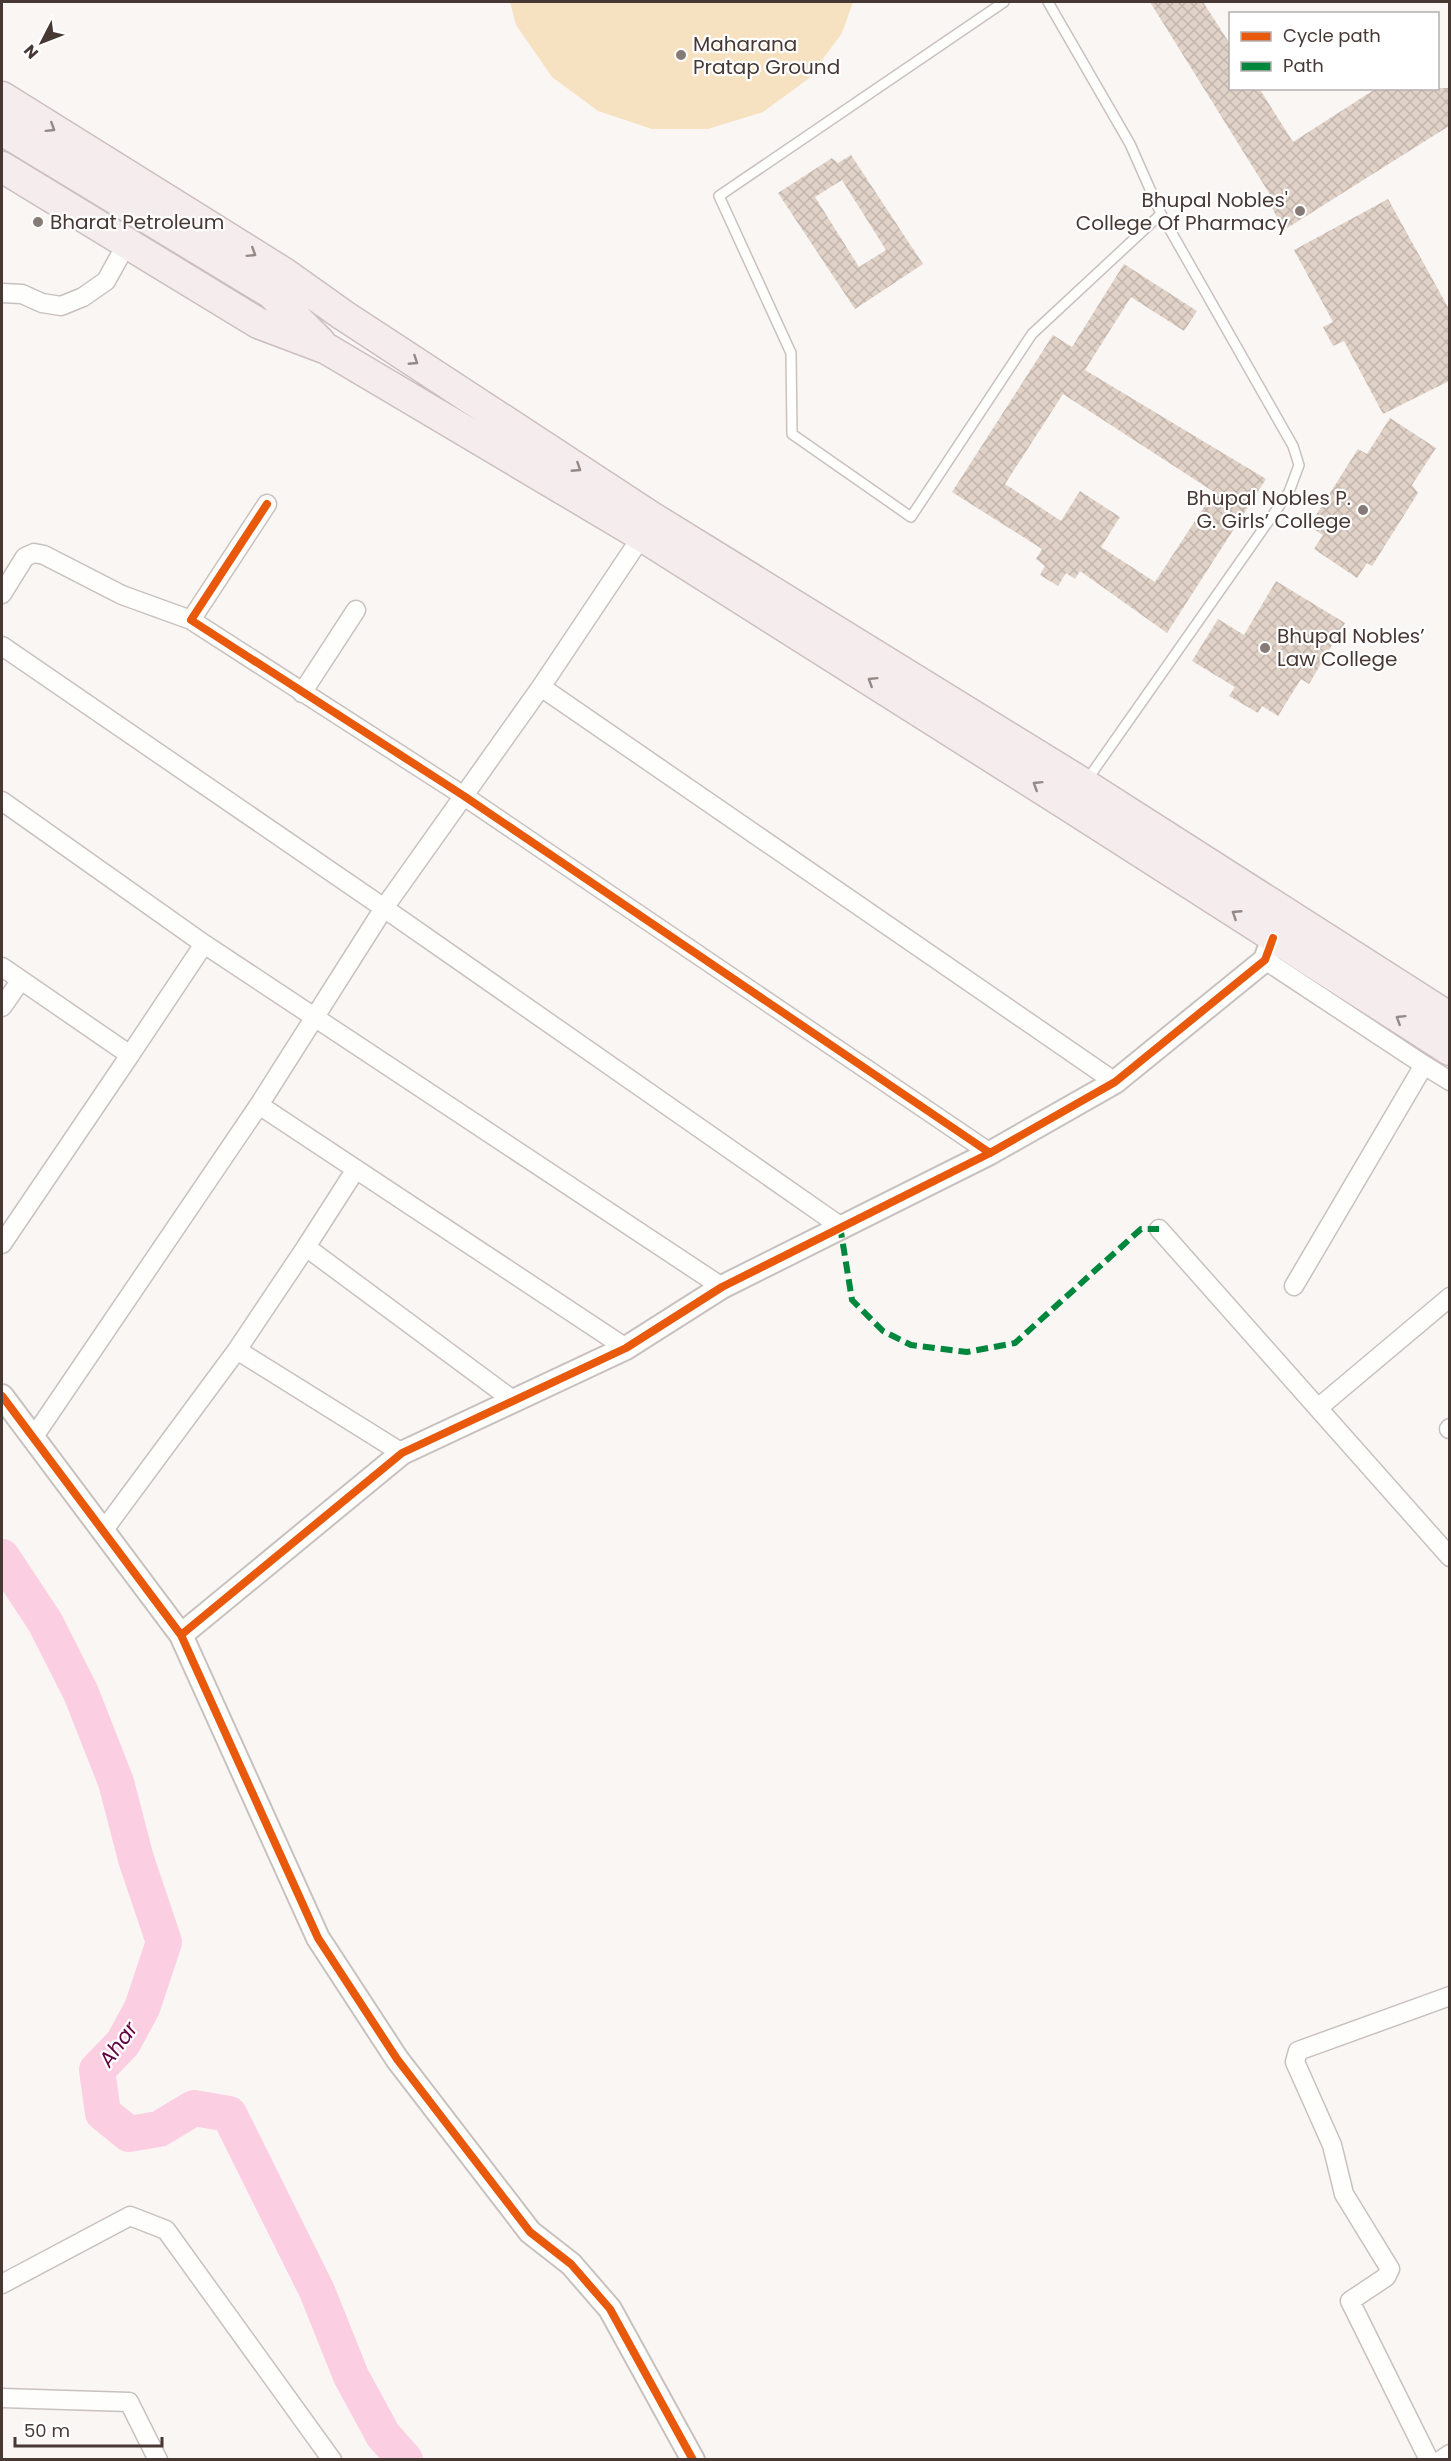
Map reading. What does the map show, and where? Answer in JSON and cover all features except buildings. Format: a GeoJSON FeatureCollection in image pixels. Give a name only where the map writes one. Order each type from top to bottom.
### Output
{"type":"FeatureCollection","features":[{"type":"Feature","properties":{"kind":"highway"},"geometry":{"type":"LineString","coordinates":[[2,97],[284,273],[648,527],[1076,795],[1449,1018]]}},
{"type":"Feature","properties":{"kind":"highway"},"geometry":{"type":"LineString","coordinates":[[2,130],[271,293],[327,349]]}},
{"type":"Feature","properties":{"kind":"highway"},"geometry":{"type":"LineString","coordinates":[[2,168],[258,323],[327,349],[648,527]]}},
{"type":"Feature","properties":{"kind":"highway"},"geometry":{"type":"LineString","coordinates":[[271,293],[343,315]]}},
{"type":"Feature","properties":{"kind":"highway"},"geometry":{"type":"LineString","coordinates":[[1076,795],[1269,949],[1449,1050]]}},
{"type":"Feature","properties":{"kind":"street"},"geometry":{"type":"LineString","coordinates":[[2,294],[22,294],[42,303],[61,306],[83,297],[106,281],[127,243]]}},
{"type":"Feature","properties":{"kind":"street"},"geometry":{"type":"LineString","coordinates":[[191,620],[267,504]]}},
{"type":"Feature","properties":{"kind":"street"},"geometry":{"type":"LineString","coordinates":[[33,1437],[258,1105],[384,908],[541,687],[648,527]]}},
{"type":"Feature","properties":{"kind":"street"},"geometry":{"type":"LineString","coordinates":[[2,594],[25,557],[34,553],[44,555],[122,595],[191,620],[464,796],[990,1153]]}},
{"type":"Feature","properties":{"kind":"street"},"geometry":{"type":"LineString","coordinates":[[302,693],[356,610]]}},
{"type":"Feature","properties":{"kind":"street"},"geometry":{"type":"LineString","coordinates":[[2,646],[384,908],[840,1226]]}},
{"type":"Feature","properties":{"kind":"street"},"geometry":{"type":"LineString","coordinates":[[541,687],[1115,1082]]}},
{"type":"Feature","properties":{"kind":"street"},"geometry":{"type":"LineString","coordinates":[[2,801],[204,944],[722,1287]]}},
{"type":"Feature","properties":{"kind":"street"},"geometry":{"type":"LineString","coordinates":[[2,1244],[204,944]]}},
{"type":"Feature","properties":{"kind":"street"},"geometry":{"type":"LineString","coordinates":[[181,1635],[402,1453],[626,1348],[722,1287],[990,1153],[1115,1082],[1269,949],[1424,1065],[1449,1081]]}},
{"type":"Feature","properties":{"kind":"street"},"geometry":{"type":"LineString","coordinates":[[2,967],[130,1055]]}},
{"type":"Feature","properties":{"kind":"street"},"geometry":{"type":"LineString","coordinates":[[2,1007],[21,980]]}},
{"type":"Feature","properties":{"kind":"street"},"geometry":{"type":"LineString","coordinates":[[1294,1286],[1424,1065]]}},
{"type":"Feature","properties":{"kind":"street"},"geometry":{"type":"LineString","coordinates":[[258,1105],[626,1348]]}},
{"type":"Feature","properties":{"kind":"street"},"geometry":{"type":"LineString","coordinates":[[103,1531],[237,1350],[356,1169]]}},
{"type":"Feature","properties":{"kind":"street"},"geometry":{"type":"LineString","coordinates":[[1159,1229],[1449,1557]]}},
{"type":"Feature","properties":{"kind":"street"},"geometry":{"type":"LineString","coordinates":[[306,1247],[514,1401]]}},
{"type":"Feature","properties":{"kind":"street"},"geometry":{"type":"LineString","coordinates":[[1318,1408],[1449,1297]]}},
{"type":"Feature","properties":{"kind":"street"},"geometry":{"type":"LineString","coordinates":[[237,1350],[402,1453]]}},
{"type":"Feature","properties":{"kind":"street"},"geometry":{"type":"LineString","coordinates":[[2,1396],[181,1635],[318,1938],[398,2059],[530,2232],[571,2264],[610,2308],[693,2460]]}},
{"type":"Feature","properties":{"kind":"street"},"geometry":{"type":"LineString","coordinates":[[1429,2460],[1350,2301],[1386,2277],[1390,2269],[1344,2194],[1332,2145],[1295,2062],[1298,2050],[1449,1996]]}},
{"type":"Feature","properties":{"kind":"street"},"geometry":{"type":"LineString","coordinates":[[2,2284],[130,2216],[166,2230],[332,2460]]}},
{"type":"Feature","properties":{"kind":"street"},"geometry":{"type":"LineString","coordinates":[[2,2398],[129,2402],[158,2460]]}},
{"type":"Feature","properties":{"kind":"street"},"geometry":{"type":"LineString","coordinates":[[1441,2460],[1449,2454]]}},
{"type":"Feature","properties":{"kind":"lane"},"geometry":{"type":"LineString","coordinates":[[1004,2],[719,196],[791,353],[792,434],[911,517],[1032,334],[1161,214]]}},
{"type":"Feature","properties":{"kind":"lane"},"geometry":{"type":"LineString","coordinates":[[1048,2],[1130,144],[1161,214],[1293,446],[1299,465],[1289,492],[1076,795]]}},
{"type":"Feature","properties":{"kind":"shaded area","name":"Maharana Pratap Ground"},"geometry":{"type":"Polygon","coordinates":[[[510,2],[853,2],[842,33],[808,79],[763,112],[708,129],[652,129],[598,111],[552,77],[516,25],[510,2]]]}},
{"type":"Feature","properties":{"kind":"waterway","name":"Ahar"},"geometry":{"type":"LineString","coordinates":[[2,1557],[45,1622],[81,1693],[116,1782],[136,1859],[164,1942],[142,2008],[123,2043],[97,2070],[103,2113],[129,2134],[159,2129],[194,2108],[229,2114],[317,2291],[351,2376],[383,2435],[405,2460]]}},
{"type":"Feature","properties":{"kind":"marked path"},"geometry":{"type":"LineString","coordinates":[[840,1226],[852,1300],[883,1331],[911,1345],[967,1352],[1015,1343],[1141,1229],[1159,1229]]}},
{"type":"Feature","properties":{"kind":"cycle path"},"geometry":{"type":"LineString","coordinates":[[267,504],[191,620],[464,796],[990,1153]]}},
{"type":"Feature","properties":{"kind":"cycle path"},"geometry":{"type":"LineString","coordinates":[[2,1396],[181,1635],[402,1453],[626,1348],[722,1287],[990,1153],[1115,1082],[1265,960],[1273,938]]}},
{"type":"Feature","properties":{"kind":"cycle path"},"geometry":{"type":"LineString","coordinates":[[181,1635],[318,1938],[397,2059],[530,2232],[571,2264],[610,2309],[693,2460]]}},
{"type":"Feature","properties":{"kind":"place","name":"Maharana Pratap Ground"},"geometry":{"type":"Point","coordinates":[681,55]}},
{"type":"Feature","properties":{"kind":"place","name":"Bhupal Nobles' College Of Pharmacy"},"geometry":{"type":"Point","coordinates":[1300,211]}},
{"type":"Feature","properties":{"kind":"place","name":"Bharat Petroleum"},"geometry":{"type":"Point","coordinates":[38,222]}},
{"type":"Feature","properties":{"kind":"place","name":"Bhupal Nobles P. G. Girls’ College"},"geometry":{"type":"Point","coordinates":[1363,510]}},
{"type":"Feature","properties":{"kind":"place","name":"Bhupal Nobles’ Law College"},"geometry":{"type":"Point","coordinates":[1265,648]}}]}
